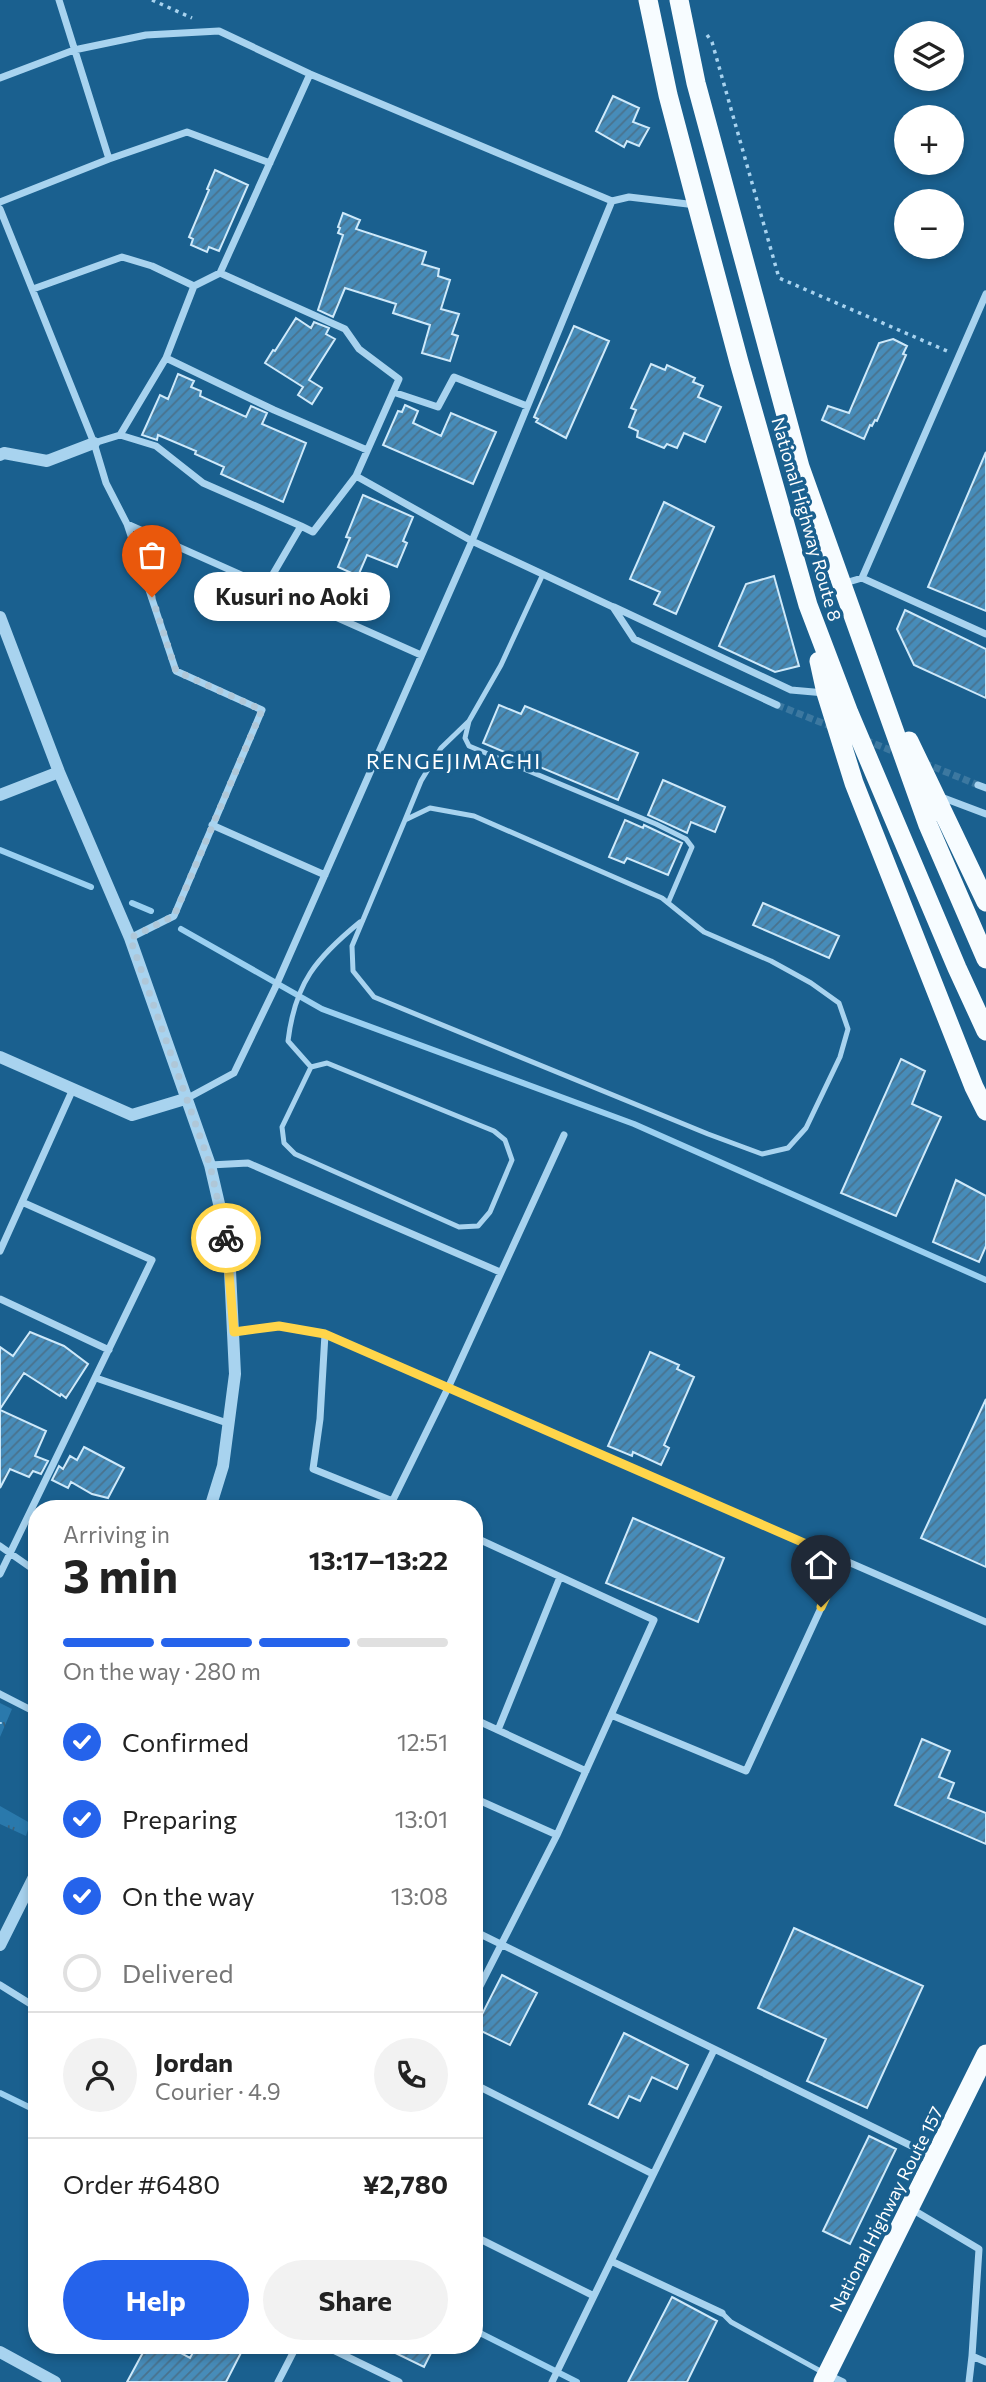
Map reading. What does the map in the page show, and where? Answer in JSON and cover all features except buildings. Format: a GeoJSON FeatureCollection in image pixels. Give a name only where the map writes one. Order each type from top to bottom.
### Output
{"type":"FeatureCollection","features":[{"type":"Feature","properties":{"kind":"highway","name":"National Highway Route 8"},"geometry":{"type":"LineString","coordinates":[[648,0],[668,95],[738,362],[808,605],[849,713],[986,1031]]}},
{"type":"Feature","properties":{"kind":"highway","name":"National Highway Route 8"},"geometry":{"type":"LineString","coordinates":[[679,0],[699,96],[800,467],[928,825],[986,958]]}},
{"type":"Feature","properties":{"kind":"highway"},"geometry":{"type":"LineString","coordinates":[[808,605],[826,693],[854,783],[974,1087],[986,1111]]}},
{"type":"Feature","properties":{"kind":"highway"},"geometry":{"type":"LineString","coordinates":[[860,639],[986,902]]}},
{"type":"Feature","properties":{"kind":"highway","name":"National Highway Route 157"},"geometry":{"type":"LineString","coordinates":[[831,2379],[909,2207],[986,2054]]}},
{"type":"Feature","properties":{"kind":"street"},"geometry":{"type":"LineString","coordinates":[[59,0],[109,159]]}},
{"type":"Feature","properties":{"kind":"street"},"geometry":{"type":"LineString","coordinates":[[0,78],[74,50],[146,35],[219,31],[310,74],[612,201],[629,197],[697,205]]}},
{"type":"Feature","properties":{"kind":"street"},"geometry":{"type":"LineString","coordinates":[[120,435],[166,358],[194,286],[220,273],[310,74]]}},
{"type":"Feature","properties":{"kind":"street"},"geometry":{"type":"LineString","coordinates":[[0,202],[187,132],[270,163]]}},
{"type":"Feature","properties":{"kind":"street"},"geometry":{"type":"LineString","coordinates":[[0,1057],[132,1115],[185,1099],[234,1073],[275,988],[472,541],[612,201]]}},
{"type":"Feature","properties":{"kind":"street"},"geometry":{"type":"LineString","coordinates":[[0,209],[94,443],[106,483],[127,524],[176,671],[262,710],[174,916],[130,938]]}},
{"type":"Feature","properties":{"kind":"street"},"geometry":{"type":"LineString","coordinates":[[33,289],[122,257],[152,266],[194,286]]}},
{"type":"Feature","properties":{"kind":"street"},"geometry":{"type":"LineString","coordinates":[[0,455],[4,453],[47,461],[120,435],[156,446],[203,483],[313,532],[356,476],[399,379],[359,349],[345,329],[220,273]]}},
{"type":"Feature","properties":{"kind":"street"},"geometry":{"type":"LineString","coordinates":[[862,578],[986,294]]}},
{"type":"Feature","properties":{"kind":"street"},"geometry":{"type":"LineString","coordinates":[[166,358],[274,410],[367,450]]}},
{"type":"Feature","properties":{"kind":"street"},"geometry":{"type":"LineString","coordinates":[[393,392],[438,407],[454,377],[527,407]]}},
{"type":"Feature","properties":{"kind":"street"},"geometry":{"type":"LineString","coordinates":[[356,476],[472,541],[791,690],[826,693]]}},
{"type":"Feature","properties":{"kind":"street"},"geometry":{"type":"LineString","coordinates":[[127,524],[421,655]]}},
{"type":"Feature","properties":{"kind":"street"},"geometry":{"type":"LineString","coordinates":[[266,586],[301,526]]}},
{"type":"Feature","properties":{"kind":"street"},"geometry":{"type":"LineString","coordinates":[[841,584],[862,578],[986,634]]}},
{"type":"Feature","properties":{"kind":"street"},"geometry":{"type":"LineString","coordinates":[[613,607],[634,639],[777,705]]}},
{"type":"Feature","properties":{"kind":"street"},"geometry":{"type":"LineString","coordinates":[[0,617],[60,772],[130,938],[210,1165],[223,1221],[230,1271],[235,1374],[223,1465],[212,1500]]}},
{"type":"Feature","properties":{"kind":"street"},"geometry":{"type":"LineString","coordinates":[[0,795],[60,772]]}},
{"type":"Feature","properties":{"kind":"street"},"geometry":{"type":"LineString","coordinates":[[934,794],[986,814]]}},
{"type":"Feature","properties":{"kind":"street"},"geometry":{"type":"LineString","coordinates":[[212,825],[325,875]]}},
{"type":"Feature","properties":{"kind":"street"},"geometry":{"type":"LineString","coordinates":[[0,1251],[73,1089]]}},
{"type":"Feature","properties":{"kind":"street"},"geometry":{"type":"LineString","coordinates":[[393,1500],[564,1135]]}},
{"type":"Feature","properties":{"kind":"street"},"geometry":{"type":"LineString","coordinates":[[210,1165],[248,1163],[500,1272]]}},
{"type":"Feature","properties":{"kind":"street"},"geometry":{"type":"LineString","coordinates":[[22,1202],[152,1261],[36,1500]]}},
{"type":"Feature","properties":{"kind":"street"},"geometry":{"type":"LineString","coordinates":[[0,1299],[109,1350]]}},
{"type":"Feature","properties":{"kind":"street"},"geometry":{"type":"LineString","coordinates":[[234,1332],[279,1326],[325,1334],[986,1622]]}},
{"type":"Feature","properties":{"kind":"street"},"geometry":{"type":"LineString","coordinates":[[325,1334],[320,1419],[313,1469],[380,1500]]}},
{"type":"Feature","properties":{"kind":"street"},"geometry":{"type":"LineString","coordinates":[[96,1378],[230,1424]]}},
{"type":"Feature","properties":{"kind":"street"},"geometry":{"type":"LineString","coordinates":[[0,1574],[28,1516]]}},
{"type":"Feature","properties":{"kind":"street"},"geometry":{"type":"LineString","coordinates":[[483,1541],[654,1620],[558,1835],[483,1980]]}},
{"type":"Feature","properties":{"kind":"street"},"geometry":{"type":"LineString","coordinates":[[0,1546],[28,1566]]}},
{"type":"Feature","properties":{"kind":"street"},"geometry":{"type":"LineString","coordinates":[[611,1715],[746,1771],[843,1560]]}},
{"type":"Feature","properties":{"kind":"street"},"geometry":{"type":"LineString","coordinates":[[498,1730],[561,1577]]}},
{"type":"Feature","properties":{"kind":"street"},"geometry":{"type":"LineString","coordinates":[[0,1694],[28,1708]]}},
{"type":"Feature","properties":{"kind":"street"},"geometry":{"type":"LineString","coordinates":[[483,1723],[586,1771]]}},
{"type":"Feature","properties":{"kind":"street"},"geometry":{"type":"LineString","coordinates":[[483,1802],[558,1835]]}},
{"type":"Feature","properties":{"kind":"street"},"geometry":{"type":"LineString","coordinates":[[0,1945],[28,1889]]}},
{"type":"Feature","properties":{"kind":"street"},"geometry":{"type":"LineString","coordinates":[[483,1936],[936,2158]]}},
{"type":"Feature","properties":{"kind":"street"},"geometry":{"type":"LineString","coordinates":[[0,1985],[28,2002]]}},
{"type":"Feature","properties":{"kind":"street"},"geometry":{"type":"LineString","coordinates":[[553,2381],[714,2050]]}},
{"type":"Feature","properties":{"kind":"street"},"geometry":{"type":"LineString","coordinates":[[483,2089],[653,2174]]}},
{"type":"Feature","properties":{"kind":"street"},"geometry":{"type":"LineString","coordinates":[[909,2207],[978,2249],[969,2382]]}},
{"type":"Feature","properties":{"kind":"street"},"geometry":{"type":"LineString","coordinates":[[483,2240],[594,2296]]}},
{"type":"Feature","properties":{"kind":"street"},"geometry":{"type":"LineString","coordinates":[[611,2261],[722,2313]]}},
{"type":"Feature","properties":{"kind":"street"},"geometry":{"type":"LineString","coordinates":[[0,2352],[55,2382]]}},
{"type":"Feature","properties":{"kind":"street"},"geometry":{"type":"LineString","coordinates":[[278,2382],[292,2354]]}},
{"type":"Feature","properties":{"kind":"street"},"geometry":{"type":"LineString","coordinates":[[341,2354],[399,2382]]}},
{"type":"Feature","properties":{"kind":"street"},"geometry":{"type":"LineString","coordinates":[[972,2357],[986,2362]]}},
{"type":"Feature","properties":{"kind":"lane"},"geometry":{"type":"LineString","coordinates":[[543,574],[501,665],[469,721],[465,738],[469,747],[656,824],[686,839],[692,847],[668,903]]}},
{"type":"Feature","properties":{"kind":"lane"},"geometry":{"type":"LineString","coordinates":[[405,820],[430,808],[474,817],[662,898],[704,932],[771,961],[811,983],[839,1003],[848,1029],[840,1057],[806,1128],[788,1148],[762,1154],[374,997],[353,971],[352,946],[421,781],[440,748],[469,721]]}},
{"type":"Feature","properties":{"kind":"lane"},"geometry":{"type":"LineString","coordinates":[[311,1067],[288,1041],[292,1010],[305,980],[326,953],[363,919]]}},
{"type":"Feature","properties":{"kind":"lane"},"geometry":{"type":"LineString","coordinates":[[327,1063],[494,1131],[505,1140],[512,1160],[490,1212],[478,1226],[459,1227],[295,1154],[284,1143],[282,1127],[301,1082],[311,1067],[327,1063]]}},
{"type":"Feature","properties":{"kind":"lane"},"geometry":{"type":"LineString","coordinates":[[722,2313],[731,2322],[831,2379]]}},
{"type":"Feature","properties":{"kind":"path"},"geometry":{"type":"LineString","coordinates":[[152,0],[219,31]]}},
{"type":"Feature","properties":{"kind":"path"},"geometry":{"type":"LineString","coordinates":[[705,32],[712,42],[779,278],[959,356]]}},
{"type":"Feature","properties":{"kind":"green space"},"geometry":{"type":"Polygon","coordinates":[[[0,1703],[12,1709],[0,1737],[0,1703]]]}},
{"type":"Feature","properties":{"kind":"green space"},"geometry":{"type":"Polygon","coordinates":[[[0,1806],[28,1822],[26,1836],[0,1824],[0,1806]]]}},
{"type":"Feature","properties":{"kind":"waterway"},"geometry":{"type":"LineString","coordinates":[[0,850],[91,887]]}},
{"type":"Feature","properties":{"kind":"waterway"},"geometry":{"type":"LineString","coordinates":[[132,903],[151,911]]}},
{"type":"Feature","properties":{"kind":"waterway"},"geometry":{"type":"LineString","coordinates":[[181,929],[322,1009],[634,1124],[986,1280]]}},
{"type":"Feature","properties":{"kind":"waterway"},"geometry":{"type":"LineString","coordinates":[[0,2093],[28,2107]]}},
{"type":"Feature","properties":{"kind":"waterway"},"geometry":{"type":"LineString","coordinates":[[483,2335],[577,2382]]}},
{"type":"Feature","properties":{"kind":"tunnel"},"geometry":{"type":"LineString","coordinates":[[777,705],[835,728]]}},
{"type":"Feature","properties":{"kind":"tunnel"},"geometry":{"type":"LineString","coordinates":[[865,740],[900,754]]}},
{"type":"Feature","properties":{"kind":"tunnel"},"geometry":{"type":"LineString","coordinates":[[924,763],[978,785]]}},
{"type":"Feature","properties":{"kind":"way so far"},"geometry":{"type":"LineString","coordinates":[[152,597],[176,671],[262,710],[174,916],[130,938],[210,1165],[226,1238]]}},
{"type":"Feature","properties":{"kind":"place","name":"Kusuri no Aoki"},"geometry":{"type":"Point","coordinates":[152,597]}},
{"type":"Feature","properties":{"kind":"district","name":"RENGEJIMACHI"},"geometry":{"type":"Point","coordinates":[454,760]}},
{"type":"Feature","properties":{"kind":"route"},"geometry":{"type":"LineString","coordinates":[[226,1238],[234,1332],[279,1326],[325,1334],[843,1560],[821,1607]]}}]}
